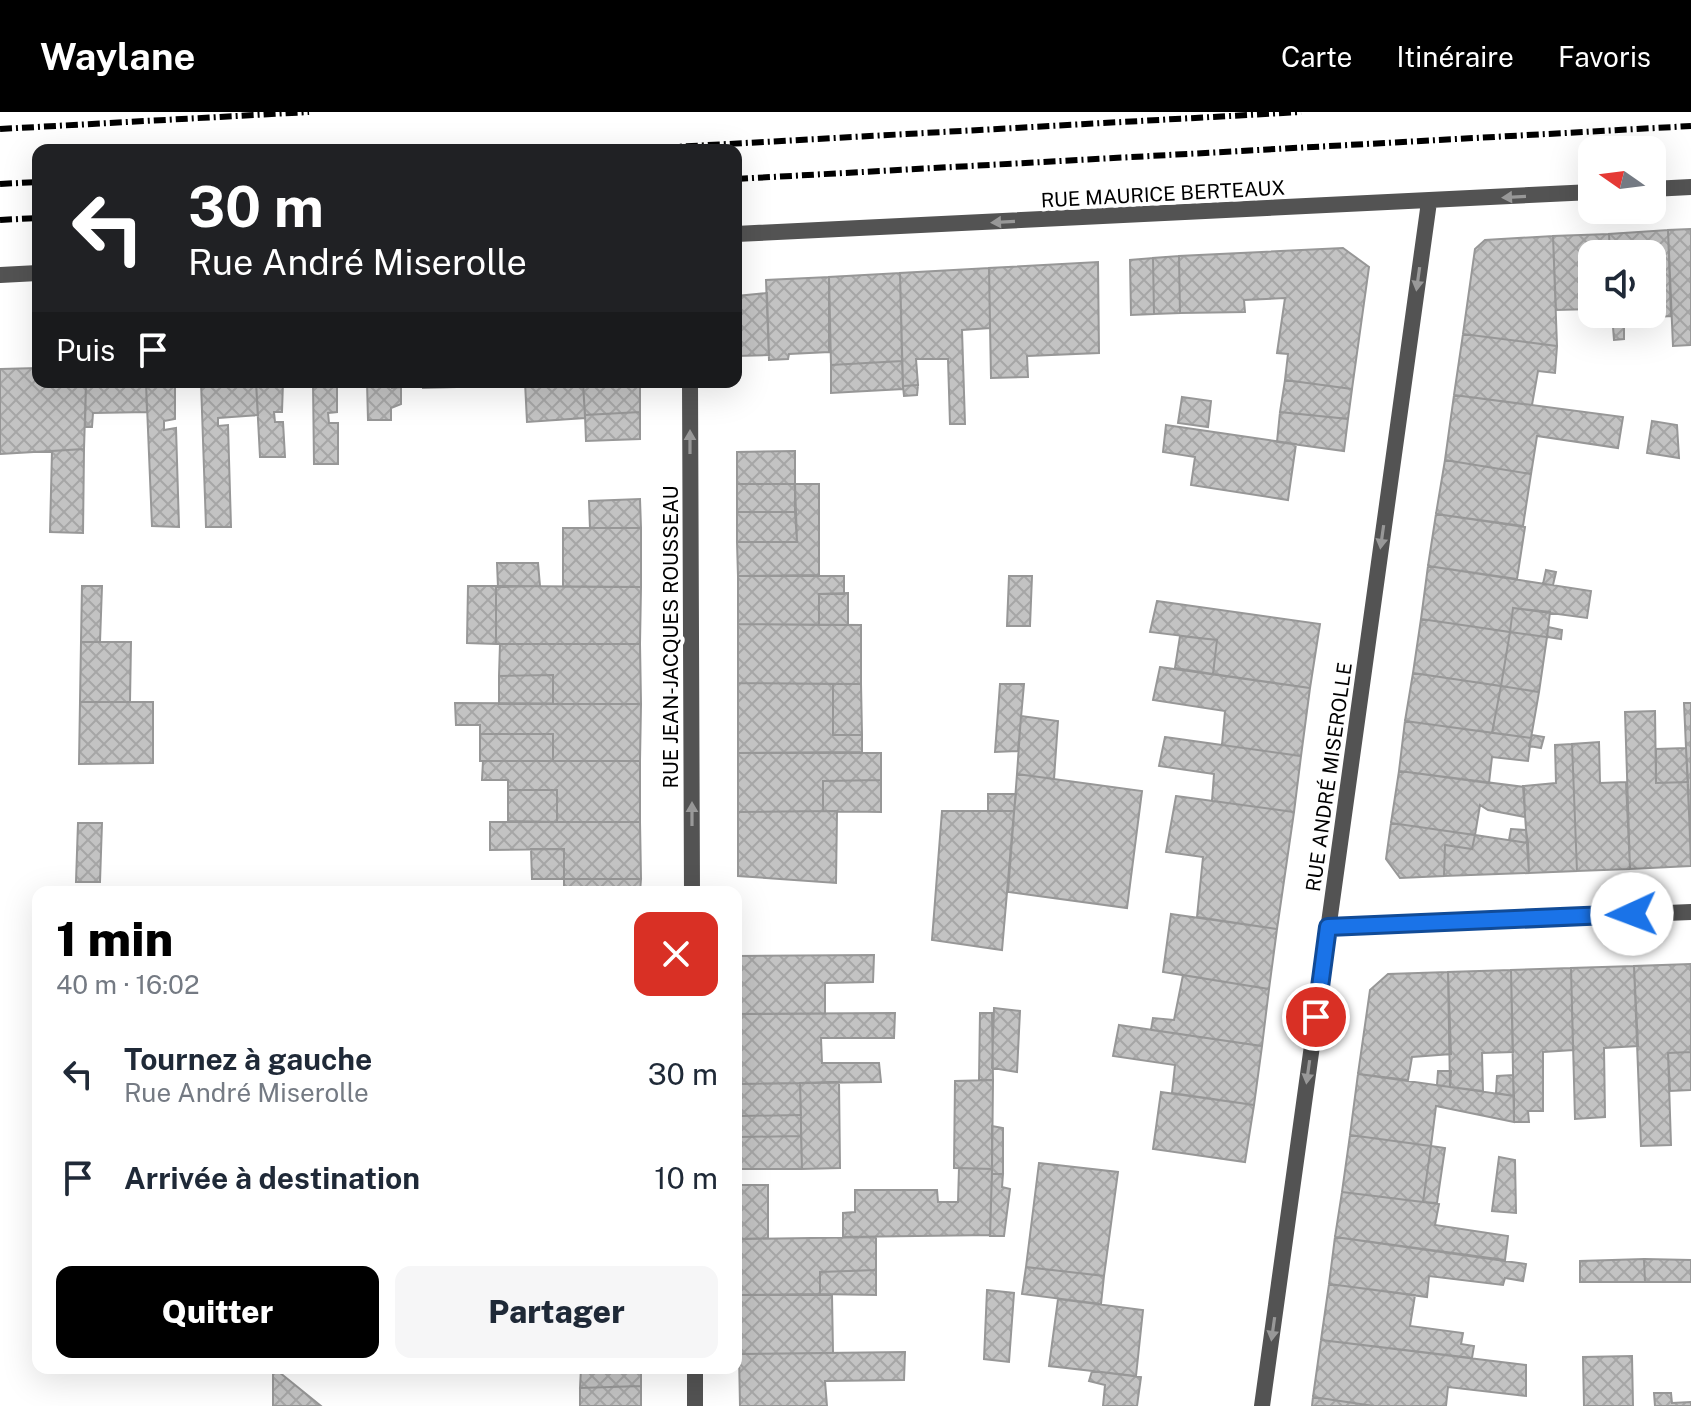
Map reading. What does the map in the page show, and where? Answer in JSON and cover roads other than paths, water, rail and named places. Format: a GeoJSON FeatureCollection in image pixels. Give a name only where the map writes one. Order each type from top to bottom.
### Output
{"type":"FeatureCollection","features":[{"type":"Feature","properties":{"kind":"street"},"geometry":{"type":"LineString","coordinates":[[1666,188],[1691,187]]}},
{"type":"Feature","properties":{"kind":"street","name":"RUE MAURICE BERTEAUX"},"geometry":{"type":"LineString","coordinates":[[742,234],[1578,193]]}},
{"type":"Feature","properties":{"kind":"street","name":"RUE ANDRÉ MISEROLLE"},"geometry":{"type":"LineString","coordinates":[[1262,1406],[1429,202]]}},
{"type":"Feature","properties":{"kind":"street"},"geometry":{"type":"LineString","coordinates":[[0,275],[32,273]]}},
{"type":"Feature","properties":{"kind":"street","name":"RUE JEAN-JACQUES ROUSSEAU"},"geometry":{"type":"LineString","coordinates":[[690,388],[692,886]]}},
{"type":"Feature","properties":{"kind":"street"},"geometry":{"type":"LineString","coordinates":[[1328,927],[1691,912]]}},
{"type":"Feature","properties":{"kind":"street"},"geometry":{"type":"LineString","coordinates":[[695,1374],[695,1406]]}},
{"type":"Feature","properties":{"kind":"railway"},"geometry":{"type":"LineString","coordinates":[[0,129],[309,112]]}},
{"type":"Feature","properties":{"kind":"railway"},"geometry":{"type":"LineString","coordinates":[[728,144],[1301,112]]}},
{"type":"Feature","properties":{"kind":"railway"},"geometry":{"type":"LineString","coordinates":[[742,179],[1691,126]]}},
{"type":"Feature","properties":{"kind":"railway"},"geometry":{"type":"LineString","coordinates":[[0,184],[32,182]]}},
{"type":"Feature","properties":{"kind":"railway"},"geometry":{"type":"LineString","coordinates":[[0,220],[32,218]]}}]}
